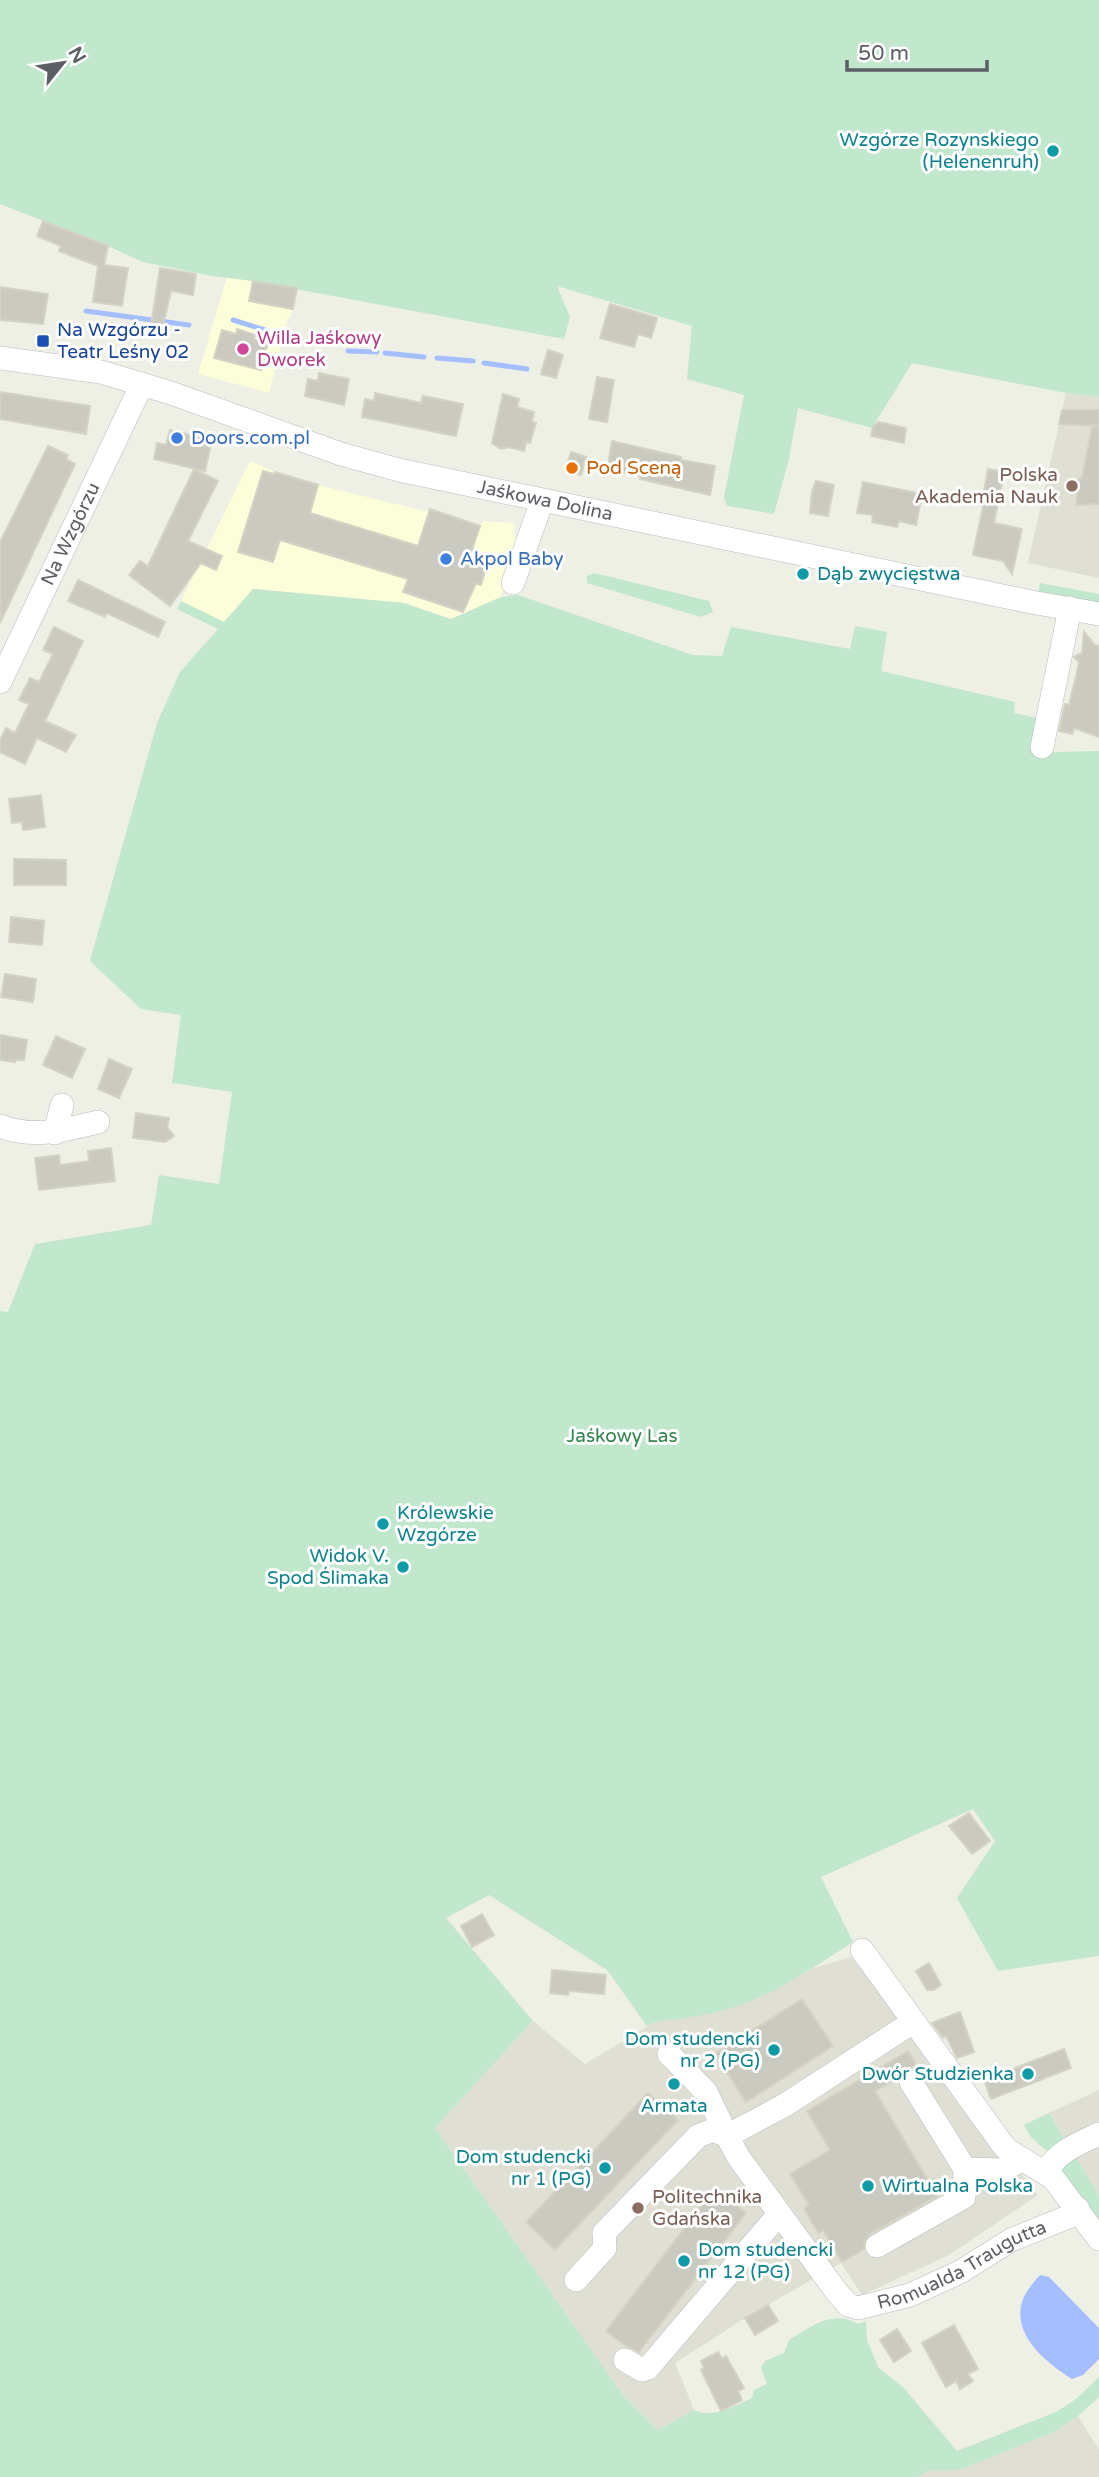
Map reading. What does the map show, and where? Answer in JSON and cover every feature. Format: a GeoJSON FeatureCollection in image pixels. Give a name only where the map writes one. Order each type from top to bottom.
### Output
{"type":"FeatureCollection","features":[{"type":"Feature","properties":{"kind":"street","name":"Jaśkowa Dolina"},"geometry":{"type":"LineString","coordinates":[[0,358],[101,372],[341,454],[399,470],[1099,614]]}},
{"type":"Feature","properties":{"kind":"street","name":"Na Wzgórzu"},"geometry":{"type":"LineString","coordinates":[[0,682],[142,384]]}},
{"type":"Feature","properties":{"kind":"street"},"geometry":{"type":"LineString","coordinates":[[513,583],[542,501]]}},
{"type":"Feature","properties":{"kind":"street"},"geometry":{"type":"LineString","coordinates":[[1042,747],[1070,608]]}},
{"type":"Feature","properties":{"kind":"street"},"geometry":{"type":"LineString","coordinates":[[55,1133],[62,1105]]}},
{"type":"Feature","properties":{"kind":"street"},"geometry":{"type":"LineString","coordinates":[[0,1126],[16,1132],[55,1133],[97,1122]]}},
{"type":"Feature","properties":{"kind":"street"},"geometry":{"type":"LineString","coordinates":[[862,1950],[1003,2145],[1046,2172],[1063,2188],[1099,2239]]}},
{"type":"Feature","properties":{"kind":"street"},"geometry":{"type":"LineString","coordinates":[[576,2280],[605,2248],[604,2233],[698,2136],[713,2130],[727,2136],[785,2105],[914,2022]]}},
{"type":"Feature","properties":{"kind":"street","name":"Romualda Traugutta"},"geometry":{"type":"LineString","coordinates":[[669,2054],[706,2092],[739,2158],[779,2214],[845,2301],[858,2308],[910,2295],[960,2272],[1011,2240],[1068,2217],[1078,2209]]}},
{"type":"Feature","properties":{"kind":"street"},"geometry":{"type":"LineString","coordinates":[[877,2246],[964,2197],[965,2169],[911,2082]]}},
{"type":"Feature","properties":{"kind":"street"},"geometry":{"type":"LineString","coordinates":[[1046,2172],[1053,2159],[1099,2134]]}},
{"type":"Feature","properties":{"kind":"street"},"geometry":{"type":"LineString","coordinates":[[965,2169],[1004,2170],[1022,2159]]}},
{"type":"Feature","properties":{"kind":"street"},"geometry":{"type":"LineString","coordinates":[[625,2360],[642,2370],[648,2368],[779,2214]]}},
{"type":"Feature","properties":{"kind":"shaded area"},"geometry":{"type":"Polygon","coordinates":[[[227,277],[297,288],[269,393],[198,374],[227,277]]]}},
{"type":"Feature","properties":{"kind":"shaded area","name":"Polska Akademia Nauk"},"geometry":{"type":"Polygon","coordinates":[[[1066,393],[1099,397],[1099,578],[1028,563],[1066,393]]]}},
{"type":"Feature","properties":{"kind":"shaded area"},"geometry":{"type":"Polygon","coordinates":[[[250,461],[275,472],[330,488],[429,512],[430,509],[480,526],[484,521],[514,523],[517,548],[501,597],[451,619],[404,603],[253,589],[224,622],[181,601],[250,461]]]}},
{"type":"Feature","properties":{"kind":"shaded area","name":"Politechnika Gdańska"},"geometry":{"type":"Polygon","coordinates":[[[851,1957],[913,2034],[894,2048],[913,2035],[1038,2195],[949,2255],[862,2295],[841,2263],[745,2318],[675,2363],[694,2410],[658,2430],[623,2395],[435,2128],[533,2021],[585,2064],[655,2022],[714,2013],[754,2000],[814,1968],[851,1957]]]}},
{"type":"Feature","properties":{"kind":"shaded area"},"geometry":{"type":"Polygon","coordinates":[[[1099,2090],[1099,2196],[1049,2113],[1099,2090]]]}},
{"type":"Feature","properties":{"kind":"shaded area"},"geometry":{"type":"Polygon","coordinates":[[[1078,2416],[1099,2450],[1099,2477],[919,2477],[927,2471],[959,2470],[1054,2432],[1078,2416]]]}},
{"type":"Feature","properties":{"kind":"green space"},"geometry":{"type":"Polygon","coordinates":[[[0,0],[1099,0],[1099,397],[912,363],[872,428],[798,408],[789,459],[774,514],[727,506],[724,497],[744,395],[687,379],[692,326],[557,286],[570,317],[564,339],[143,262],[0,204],[0,0]]]}},
{"type":"Feature","properties":{"kind":"green space"},"geometry":{"type":"Polygon","coordinates":[[[594,573],[709,601],[713,612],[701,617],[587,583],[587,576],[594,573]]]}},
{"type":"Feature","properties":{"kind":"green space"},"geometry":{"type":"Polygon","coordinates":[[[1040,583],[1099,594],[1099,604],[1038,594],[1040,583]]]}},
{"type":"Feature","properties":{"kind":"green space","name":"Jaśkowy Las"},"geometry":{"type":"Polygon","coordinates":[[[253,589],[404,603],[451,619],[501,597],[518,595],[693,655],[722,656],[731,627],[850,649],[855,626],[887,632],[881,671],[1015,702],[1014,713],[1036,718],[1035,741],[1055,752],[1099,751],[1099,1956],[998,1971],[957,1898],[995,1841],[973,1809],[821,1877],[853,1942],[786,1984],[751,2001],[714,2013],[655,2022],[647,2026],[607,1970],[489,1895],[446,1918],[533,2021],[435,2128],[623,2395],[658,2430],[694,2410],[716,2412],[752,2398],[754,2390],[767,2384],[761,2367],[765,2361],[784,2353],[789,2340],[806,2330],[830,2319],[839,2318],[858,2324],[866,2321],[867,2340],[878,2367],[904,2388],[957,2451],[1056,2412],[1075,2400],[1099,2377],[1099,2397],[1078,2416],[1054,2432],[959,2470],[927,2471],[919,2477],[0,2477],[0,1311],[8,1312],[35,1244],[151,1225],[159,1175],[219,1184],[232,1092],[172,1083],[181,1015],[141,1009],[90,961],[157,723],[180,672],[218,629],[177,609],[181,601],[224,622],[253,589]]]}},
{"type":"Feature","properties":{"kind":"green space"},"geometry":{"type":"Polygon","coordinates":[[[1049,2113],[1068,2145],[1049,2153],[1031,2137],[1024,2125],[1049,2113]]]}},
{"type":"Feature","properties":{"kind":"green space"},"geometry":{"type":"Polygon","coordinates":[[[1073,2152],[1099,2196],[1099,2225],[1060,2167],[1073,2152]]]}},
{"type":"Feature","properties":{"kind":"water"},"geometry":{"type":"Polygon","coordinates":[[[1040,2275],[1049,2277],[1099,2328],[1099,2359],[1083,2375],[1072,2379],[1043,2357],[1034,2348],[1022,2326],[1022,2302],[1040,2275]]]}},
{"type":"Feature","properties":{"kind":"building"},"geometry":{"type":"Polygon","coordinates":[[[43,221],[108,246],[104,265],[128,268],[122,306],[93,302],[98,266],[59,251],[61,246],[37,236],[43,221]]]}},
{"type":"Feature","properties":{"kind":"building"},"geometry":{"type":"Polygon","coordinates":[[[160,268],[196,274],[193,295],[171,291],[161,334],[150,332],[160,268]]]}},
{"type":"Feature","properties":{"kind":"building"},"geometry":{"type":"Polygon","coordinates":[[[253,281],[297,288],[293,309],[249,301],[253,281]]]}},
{"type":"Feature","properties":{"kind":"building"},"geometry":{"type":"Polygon","coordinates":[[[0,287],[48,294],[43,324],[0,320],[0,287]]]}},
{"type":"Feature","properties":{"kind":"building"},"geometry":{"type":"Polygon","coordinates":[[[610,304],[657,318],[651,338],[638,334],[634,347],[600,338],[610,304]]]}},
{"type":"Feature","properties":{"kind":"building"},"geometry":{"type":"Polygon","coordinates":[[[237,329],[255,335],[254,339],[268,342],[261,370],[214,358],[222,330],[236,334],[237,329]]]}},
{"type":"Feature","properties":{"kind":"building"},"geometry":{"type":"Polygon","coordinates":[[[548,350],[563,355],[556,378],[541,374],[548,350]]]}},
{"type":"Feature","properties":{"kind":"building"},"geometry":{"type":"Polygon","coordinates":[[[319,373],[349,379],[344,405],[305,396],[308,379],[318,381],[319,373]]]}},
{"type":"Feature","properties":{"kind":"building"},"geometry":{"type":"Polygon","coordinates":[[[597,377],[614,380],[607,422],[589,419],[597,377]]]}},
{"type":"Feature","properties":{"kind":"building"},"geometry":{"type":"Polygon","coordinates":[[[0,392],[90,406],[86,434],[0,419],[0,392]]]}},
{"type":"Feature","properties":{"kind":"building"},"geometry":{"type":"Polygon","coordinates":[[[375,393],[421,403],[423,396],[463,404],[456,436],[362,417],[365,399],[374,401],[375,393]]]}},
{"type":"Feature","properties":{"kind":"building"},"geometry":{"type":"Polygon","coordinates":[[[503,394],[519,399],[517,407],[534,412],[532,422],[536,423],[530,443],[526,442],[524,451],[509,447],[501,449],[492,443],[503,394]]]}},
{"type":"Feature","properties":{"kind":"building"},"geometry":{"type":"Polygon","coordinates":[[[1062,410],[1099,410],[1099,426],[1059,424],[1062,410]]]}},
{"type":"Feature","properties":{"kind":"building"},"geometry":{"type":"Polygon","coordinates":[[[878,422],[906,428],[904,443],[871,436],[873,427],[878,422]]]}},
{"type":"Feature","properties":{"kind":"building"},"geometry":{"type":"Polygon","coordinates":[[[1092,427],[1099,427],[1099,504],[1076,505],[1079,479],[1082,478],[1092,427]]]}},
{"type":"Feature","properties":{"kind":"building"},"geometry":{"type":"Polygon","coordinates":[[[170,430],[212,440],[205,471],[154,459],[157,443],[166,445],[170,430]]]}},
{"type":"Feature","properties":{"kind":"building"},"geometry":{"type":"Polygon","coordinates":[[[612,441],[681,457],[681,460],[715,466],[710,495],[640,479],[641,476],[607,470],[612,441]]]}},
{"type":"Feature","properties":{"kind":"building"},"geometry":{"type":"Polygon","coordinates":[[[48,446],[68,455],[66,459],[75,464],[0,623],[0,542],[48,446]]]}},
{"type":"Feature","properties":{"kind":"building"},"geometry":{"type":"Polygon","coordinates":[[[571,452],[586,457],[581,475],[565,471],[571,452]]]}},
{"type":"Feature","properties":{"kind":"building"},"geometry":{"type":"Polygon","coordinates":[[[194,469],[218,481],[188,541],[222,556],[216,570],[201,563],[170,606],[129,575],[140,561],[148,566],[194,469]]]}},
{"type":"Feature","properties":{"kind":"building"},"geometry":{"type":"Polygon","coordinates":[[[988,469],[1004,472],[994,523],[1022,529],[1012,574],[1003,561],[973,555],[988,469]]]}},
{"type":"Feature","properties":{"kind":"building"},"geometry":{"type":"Polygon","coordinates":[[[263,471],[318,485],[310,513],[418,546],[430,509],[480,526],[469,559],[487,565],[481,585],[476,583],[463,612],[403,592],[408,579],[280,540],[273,562],[238,552],[263,471]]]}},
{"type":"Feature","properties":{"kind":"building"},"geometry":{"type":"Polygon","coordinates":[[[816,481],[834,485],[828,516],[810,513],[816,481]]]}},
{"type":"Feature","properties":{"kind":"building"},"geometry":{"type":"Polygon","coordinates":[[[863,482],[922,494],[916,525],[899,521],[897,527],[872,522],[873,515],[857,513],[863,482]]]}},
{"type":"Feature","properties":{"kind":"building"},"geometry":{"type":"Polygon","coordinates":[[[78,580],[165,622],[158,637],[107,613],[105,617],[68,601],[78,580]]]}},
{"type":"Feature","properties":{"kind":"building"},"geometry":{"type":"Polygon","coordinates":[[[54,627],[83,641],[45,721],[76,735],[66,752],[37,738],[25,764],[0,752],[0,741],[6,728],[15,733],[29,704],[19,700],[30,678],[39,682],[53,654],[43,650],[54,627]]]}},
{"type":"Feature","properties":{"kind":"building"},"geometry":{"type":"Polygon","coordinates":[[[1084,632],[1099,646],[1099,737],[1074,728],[1072,734],[1059,731],[1078,668],[1079,662],[1074,657],[1082,653],[1084,632]]]}},
{"type":"Feature","properties":{"kind":"building"},"geometry":{"type":"Polygon","coordinates":[[[41,795],[45,827],[23,830],[22,822],[12,823],[9,799],[41,795]]]}},
{"type":"Feature","properties":{"kind":"building"},"geometry":{"type":"Polygon","coordinates":[[[14,859],[66,860],[66,885],[14,885],[14,859]]]}},
{"type":"Feature","properties":{"kind":"building"},"geometry":{"type":"Polygon","coordinates":[[[11,917],[44,921],[42,945],[9,942],[11,917]]]}},
{"type":"Feature","properties":{"kind":"building"},"geometry":{"type":"Polygon","coordinates":[[[5,974],[36,979],[33,1002],[1,997],[5,974]]]}},
{"type":"Feature","properties":{"kind":"building"},"geometry":{"type":"Polygon","coordinates":[[[0,1035],[27,1040],[24,1060],[0,1060],[0,1035]]]}},
{"type":"Feature","properties":{"kind":"building"},"geometry":{"type":"Polygon","coordinates":[[[56,1036],[85,1049],[72,1078],[43,1065],[56,1036]]]}},
{"type":"Feature","properties":{"kind":"building"},"geometry":{"type":"Polygon","coordinates":[[[109,1059],[132,1069],[119,1098],[98,1089],[109,1059]]]}},
{"type":"Feature","properties":{"kind":"building"},"geometry":{"type":"Polygon","coordinates":[[[136,1113],[169,1118],[167,1127],[174,1136],[165,1142],[133,1138],[136,1113]]]}},
{"type":"Feature","properties":{"kind":"building"},"geometry":{"type":"Polygon","coordinates":[[[111,1148],[115,1181],[39,1190],[35,1158],[59,1155],[60,1165],[89,1161],[88,1151],[111,1148]]]}},
{"type":"Feature","properties":{"kind":"building"},"geometry":{"type":"Polygon","coordinates":[[[969,1813],[990,1841],[972,1854],[949,1826],[969,1813]]]}},
{"type":"Feature","properties":{"kind":"building"},"geometry":{"type":"Polygon","coordinates":[[[482,1914],[494,1935],[472,1947],[461,1926],[482,1914]]]}},
{"type":"Feature","properties":{"kind":"building"},"geometry":{"type":"Polygon","coordinates":[[[929,1963],[941,1985],[933,1990],[927,1990],[916,1971],[929,1963]]]}},
{"type":"Feature","properties":{"kind":"building"},"geometry":{"type":"Polygon","coordinates":[[[552,1970],[606,1975],[604,1994],[569,1991],[568,1995],[550,1993],[552,1970]]]}},
{"type":"Feature","properties":{"kind":"building","name":"Dom studencki nr 2 (PG)"},"geometry":{"type":"Polygon","coordinates":[[[802,1999],[833,2046],[746,2102],[715,2054],[802,1999]]]}},
{"type":"Feature","properties":{"kind":"building"},"geometry":{"type":"Polygon","coordinates":[[[960,2012],[974,2052],[957,2058],[946,2036],[943,2038],[932,2023],[960,2012]]]}},
{"type":"Feature","properties":{"kind":"building","name":"Dwór Studzienka"},"geometry":{"type":"Polygon","coordinates":[[[1064,2049],[1071,2068],[991,2099],[984,2080],[1064,2049]]]}},
{"type":"Feature","properties":{"kind":"building","name":"Wirtualna Polska"},"geometry":{"type":"Polygon","coordinates":[[[908,2051],[917,2066],[904,2070],[898,2078],[875,2091],[929,2182],[934,2178],[942,2191],[870,2234],[865,2240],[864,2249],[842,2262],[823,2230],[819,2233],[811,2221],[804,2208],[809,2205],[790,2174],[830,2150],[807,2111],[908,2051]]]}},
{"type":"Feature","properties":{"kind":"building","name":"Dom studencki nr 1 (PG)"},"geometry":{"type":"Polygon","coordinates":[[[648,2093],[678,2120],[555,2250],[526,2222],[648,2093]]]}},
{"type":"Feature","properties":{"kind":"building","name":"Dom studencki nr 12 (PG)"},"geometry":{"type":"Polygon","coordinates":[[[714,2189],[746,2213],[639,2352],[626,2346],[606,2331],[714,2189]]]}},
{"type":"Feature","properties":{"kind":"building"},"geometry":{"type":"Polygon","coordinates":[[[768,2305],[778,2321],[755,2335],[745,2318],[768,2305]]]}},
{"type":"Feature","properties":{"kind":"building"},"geometry":{"type":"Polygon","coordinates":[[[954,2325],[978,2369],[968,2374],[973,2381],[960,2389],[956,2381],[946,2387],[922,2343],[954,2325]]]}},
{"type":"Feature","properties":{"kind":"building"},"geometry":{"type":"Polygon","coordinates":[[[897,2329],[911,2351],[894,2362],[880,2340],[897,2329]]]}},
{"type":"Feature","properties":{"kind":"building"},"geometry":{"type":"Polygon","coordinates":[[[718,2352],[722,2359],[726,2356],[744,2388],[738,2391],[742,2400],[721,2411],[701,2370],[704,2368],[701,2361],[718,2352]]]}},
{"type":"Feature","properties":{"kind":"waterway"},"geometry":{"type":"LineString","coordinates":[[86,311],[189,325]]}},
{"type":"Feature","properties":{"kind":"waterway"},"geometry":{"type":"LineString","coordinates":[[233,320],[268,331]]}},
{"type":"Feature","properties":{"kind":"waterway"},"geometry":{"type":"LineString","coordinates":[[348,351],[377,352]]}},
{"type":"Feature","properties":{"kind":"waterway"},"geometry":{"type":"LineString","coordinates":[[385,353],[424,357]]}},
{"type":"Feature","properties":{"kind":"waterway"},"geometry":{"type":"LineString","coordinates":[[437,358],[473,361]]}},
{"type":"Feature","properties":{"kind":"waterway"},"geometry":{"type":"LineString","coordinates":[[484,363],[527,369]]}},
{"type":"Feature","properties":{"kind":"place","name":"Wzgórze Rozynskiego (Helenenruh)"},"geometry":{"type":"Point","coordinates":[1053,151]}},
{"type":"Feature","properties":{"kind":"place","name":"Na Wzgórzu - Teatr Leśny 02"},"geometry":{"type":"Point","coordinates":[43,341]}},
{"type":"Feature","properties":{"kind":"place","name":"Willa Jaśkowy Dworek"},"geometry":{"type":"Point","coordinates":[243,349]}},
{"type":"Feature","properties":{"kind":"place","name":"Doors.com.pl"},"geometry":{"type":"Point","coordinates":[177,438]}},
{"type":"Feature","properties":{"kind":"place","name":"Pod Sceną"},"geometry":{"type":"Point","coordinates":[572,468]}},
{"type":"Feature","properties":{"kind":"place","name":"Polska Akademia Nauk"},"geometry":{"type":"Point","coordinates":[1072,486]}},
{"type":"Feature","properties":{"kind":"place","name":"Akpol Baby"},"geometry":{"type":"Point","coordinates":[446,559]}},
{"type":"Feature","properties":{"kind":"place","name":"Dąb zwycięstwa"},"geometry":{"type":"Point","coordinates":[803,574]}},
{"type":"Feature","properties":{"kind":"place","name":"Królewskie Wzgórze"},"geometry":{"type":"Point","coordinates":[383,1524]}},
{"type":"Feature","properties":{"kind":"place","name":"Widok V. Spod Ślimaka"},"geometry":{"type":"Point","coordinates":[403,1567]}},
{"type":"Feature","properties":{"kind":"place","name":"Dom studencki nr 2 (PG)"},"geometry":{"type":"Point","coordinates":[774,2050]}},
{"type":"Feature","properties":{"kind":"place","name":"Dwór Studzienka"},"geometry":{"type":"Point","coordinates":[1028,2074]}},
{"type":"Feature","properties":{"kind":"place","name":"Armata"},"geometry":{"type":"Point","coordinates":[674,2084]}},
{"type":"Feature","properties":{"kind":"place","name":"Dom studencki nr 1 (PG)"},"geometry":{"type":"Point","coordinates":[605,2168]}},
{"type":"Feature","properties":{"kind":"place","name":"Wirtualna Polska"},"geometry":{"type":"Point","coordinates":[868,2186]}},
{"type":"Feature","properties":{"kind":"place","name":"Politechnika Gdańska"},"geometry":{"type":"Point","coordinates":[638,2208]}},
{"type":"Feature","properties":{"kind":"place","name":"Dom studencki nr 12 (PG)"},"geometry":{"type":"Point","coordinates":[684,2261]}}]}
